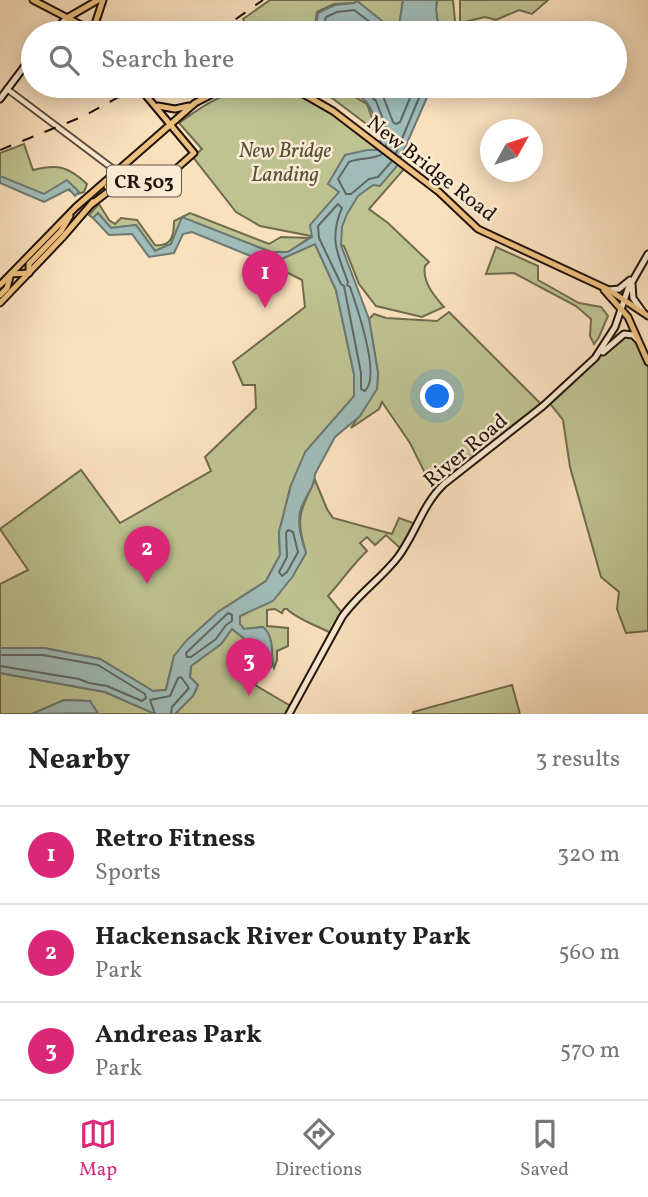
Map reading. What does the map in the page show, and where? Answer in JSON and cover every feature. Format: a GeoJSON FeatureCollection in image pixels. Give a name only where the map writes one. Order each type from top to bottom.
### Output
{"type":"FeatureCollection","features":[{"type":"Feature","properties":{"kind":"main road"},"geometry":{"type":"LineString","coordinates":[[33,0],[73,21]]}},
{"type":"Feature","properties":{"kind":"main road"},"geometry":{"type":"LineString","coordinates":[[64,21],[100,0]]}},
{"type":"Feature","properties":{"kind":"main road"},"geometry":{"type":"LineString","coordinates":[[96,21],[100,0]]}},
{"type":"Feature","properties":{"kind":"main road"},"geometry":{"type":"LineString","coordinates":[[0,99],[21,71]]}},
{"type":"Feature","properties":{"kind":"main road"},"geometry":{"type":"LineString","coordinates":[[0,84],[7,89]]}},
{"type":"Feature","properties":{"kind":"main road","name":"CR 503"},"geometry":{"type":"LineString","coordinates":[[0,303],[92,204],[118,184],[159,180],[168,176],[194,153],[148,98]]}},
{"type":"Feature","properties":{"kind":"main road"},"geometry":{"type":"LineString","coordinates":[[152,102],[167,109],[181,108],[205,98]]}},
{"type":"Feature","properties":{"kind":"main road","name":"New Bridge Road"},"geometry":{"type":"LineString","coordinates":[[312,98],[439,192],[478,229],[610,290],[646,314]]}},
{"type":"Feature","properties":{"kind":"main road"},"geometry":{"type":"LineString","coordinates":[[171,124],[195,103]]}},
{"type":"Feature","properties":{"kind":"main road","name":"CR 503"},"geometry":{"type":"LineString","coordinates":[[0,285],[76,207],[171,124]]}},
{"type":"Feature","properties":{"kind":"main road"},"geometry":{"type":"LineString","coordinates":[[92,204],[130,161]]}},
{"type":"Feature","properties":{"kind":"main road"},"geometry":{"type":"LineString","coordinates":[[0,295],[8,285],[10,274],[29,273],[29,264],[61,231],[76,207]]}},
{"type":"Feature","properties":{"kind":"main road","name":"River Road"},"geometry":{"type":"LineString","coordinates":[[289,714],[344,615],[400,554],[430,499],[549,401],[595,358],[610,336],[633,278],[648,254]]}},
{"type":"Feature","properties":{"kind":"main road"},"geometry":{"type":"LineString","coordinates":[[610,290],[622,287],[633,278]]}},
{"type":"Feature","properties":{"kind":"main road"},"geometry":{"type":"LineString","coordinates":[[633,278],[633,298],[646,314]]}},
{"type":"Feature","properties":{"kind":"main road"},"geometry":{"type":"LineString","coordinates":[[598,286],[621,307],[634,328],[648,362]]}},
{"type":"Feature","properties":{"kind":"main road"},"geometry":{"type":"LineString","coordinates":[[595,358],[624,334],[636,337],[644,351]]}},
{"type":"Feature","properties":{"kind":"street"},"geometry":{"type":"LineString","coordinates":[[7,89],[116,171]]}},
{"type":"Feature","properties":{"kind":"green space"},"geometry":{"type":"Polygon","coordinates":[[[270,0],[403,0],[400,21],[381,21],[357,1],[334,4],[317,12],[316,21],[243,19],[270,0]]]}},
{"type":"Feature","properties":{"kind":"green space"},"geometry":{"type":"Polygon","coordinates":[[[437,0],[453,0],[455,21],[438,21],[437,0]]]}},
{"type":"Feature","properties":{"kind":"green space"},"geometry":{"type":"Polygon","coordinates":[[[460,0],[548,0],[532,14],[519,10],[496,20],[485,17],[460,21],[460,0]]]}},
{"type":"Feature","properties":{"kind":"green space","name":"New Bridge Landing"},"geometry":{"type":"Polygon","coordinates":[[[220,98],[303,98],[352,126],[405,168],[369,209],[429,262],[425,266],[427,283],[444,307],[422,317],[376,306],[359,284],[344,246],[316,237],[260,226],[236,212],[193,157],[202,149],[179,123],[220,98]]]}},
{"type":"Feature","properties":{"kind":"green space"},"geometry":{"type":"Polygon","coordinates":[[[332,98],[357,98],[367,104],[377,132],[332,98]]]}},
{"type":"Feature","properties":{"kind":"green space"},"geometry":{"type":"Polygon","coordinates":[[[24,144],[33,170],[56,167],[68,170],[87,184],[84,192],[78,194],[66,189],[50,198],[33,197],[0,181],[0,153],[24,144]]]}},
{"type":"Feature","properties":{"kind":"green space"},"geometry":{"type":"Polygon","coordinates":[[[99,204],[109,220],[115,224],[121,218],[137,220],[155,245],[168,242],[174,221],[190,213],[269,244],[281,237],[309,238],[288,252],[271,252],[182,218],[171,244],[155,251],[136,225],[111,228],[98,213],[93,218],[89,215],[99,204]]]}},
{"type":"Feature","properties":{"kind":"green space"},"geometry":{"type":"Polygon","coordinates":[[[315,244],[336,290],[354,374],[354,396],[291,485],[279,532],[280,555],[266,581],[218,612],[174,656],[166,690],[153,691],[100,659],[44,648],[0,648],[0,584],[28,570],[0,529],[81,470],[120,523],[211,471],[205,457],[256,408],[255,385],[243,385],[233,362],[305,307],[302,280],[270,264],[315,244]]]}},
{"type":"Feature","properties":{"kind":"green space"},"geometry":{"type":"Polygon","coordinates":[[[496,247],[538,266],[538,280],[579,303],[601,307],[608,316],[594,344],[590,336],[591,319],[576,306],[514,273],[486,274],[496,247]]]}},
{"type":"Feature","properties":{"kind":"green space"},"geometry":{"type":"Polygon","coordinates":[[[449,312],[543,406],[444,484],[442,482],[433,489],[410,443],[382,402],[379,409],[351,428],[377,388],[378,373],[369,319],[374,314],[386,318],[437,321],[449,312]]]}},
{"type":"Feature","properties":{"kind":"green space"},"geometry":{"type":"Polygon","coordinates":[[[633,335],[648,362],[648,631],[626,633],[617,609],[619,592],[601,577],[570,467],[563,420],[548,401],[619,336],[633,335]]]}},
{"type":"Feature","properties":{"kind":"green space"},"geometry":{"type":"Polygon","coordinates":[[[315,480],[333,518],[392,534],[399,518],[416,524],[402,550],[386,535],[375,545],[367,537],[360,543],[367,551],[328,596],[344,615],[333,634],[302,620],[287,609],[282,613],[275,609],[267,610],[267,626],[288,628],[288,646],[277,651],[274,668],[269,635],[262,627],[244,629],[240,624],[240,616],[279,590],[306,553],[300,523],[315,480]]]}},
{"type":"Feature","properties":{"kind":"green space"},"geometry":{"type":"Polygon","coordinates":[[[232,629],[246,640],[251,658],[269,669],[264,671],[255,685],[294,708],[289,714],[175,714],[193,696],[198,685],[190,677],[191,666],[221,644],[232,629]]]}},
{"type":"Feature","properties":{"kind":"green space"},"geometry":{"type":"Polygon","coordinates":[[[0,673],[105,692],[155,714],[97,714],[90,701],[64,700],[32,714],[0,714],[0,673]]]}},
{"type":"Feature","properties":{"kind":"green space"},"geometry":{"type":"Polygon","coordinates":[[[512,685],[520,714],[413,714],[413,712],[512,685]]]}},
{"type":"Feature","properties":{"kind":"water"},"geometry":{"type":"Polygon","coordinates":[[[403,0],[437,0],[438,21],[400,21],[403,0]]]}},
{"type":"Feature","properties":{"kind":"water"},"geometry":{"type":"Polygon","coordinates":[[[357,1],[382,21],[317,21],[318,13],[335,5],[357,1]]]}},
{"type":"Feature","properties":{"kind":"water"},"geometry":{"type":"Polygon","coordinates":[[[361,98],[427,98],[397,166],[380,186],[373,185],[358,196],[342,227],[341,245],[369,319],[378,373],[377,389],[360,416],[335,437],[315,474],[299,517],[306,553],[293,576],[273,601],[240,616],[240,624],[244,629],[263,627],[267,631],[272,645],[272,666],[269,669],[251,658],[246,640],[232,629],[221,644],[191,666],[190,677],[198,685],[193,696],[175,714],[155,714],[105,692],[0,673],[0,648],[44,648],[100,659],[153,691],[166,690],[174,656],[186,641],[218,612],[266,581],[280,555],[279,532],[291,485],[305,452],[354,396],[354,374],[336,290],[315,244],[270,264],[192,232],[183,234],[174,253],[149,257],[132,234],[109,235],[93,218],[98,213],[111,228],[136,225],[155,251],[171,244],[182,217],[271,252],[288,252],[312,237],[310,225],[339,192],[328,184],[345,155],[376,150],[382,137],[361,98]]]}},
{"type":"Feature","properties":{"kind":"water"},"geometry":{"type":"Polygon","coordinates":[[[0,176],[44,194],[67,180],[79,192],[75,196],[69,189],[44,202],[0,183],[0,176]]]}},
{"type":"Feature","properties":{"kind":"water"},"geometry":{"type":"Polygon","coordinates":[[[64,700],[90,701],[98,713],[32,714],[64,700]]]}},
{"type":"Feature","properties":{"kind":"railway"},"geometry":{"type":"LineString","coordinates":[[233,21],[263,0]]}},
{"type":"Feature","properties":{"kind":"railway"},"geometry":{"type":"LineString","coordinates":[[0,150],[84,116],[117,98]]}},
{"type":"Feature","properties":{"kind":"place","name":"Retro Fitness"},"geometry":{"type":"Point","coordinates":[265,308]}},
{"type":"Feature","properties":{"kind":"place","name":"Hackensack River County Park"},"geometry":{"type":"Point","coordinates":[147,584]}},
{"type":"Feature","properties":{"kind":"place","name":"Andreas Park"},"geometry":{"type":"Point","coordinates":[249,696]}}]}
